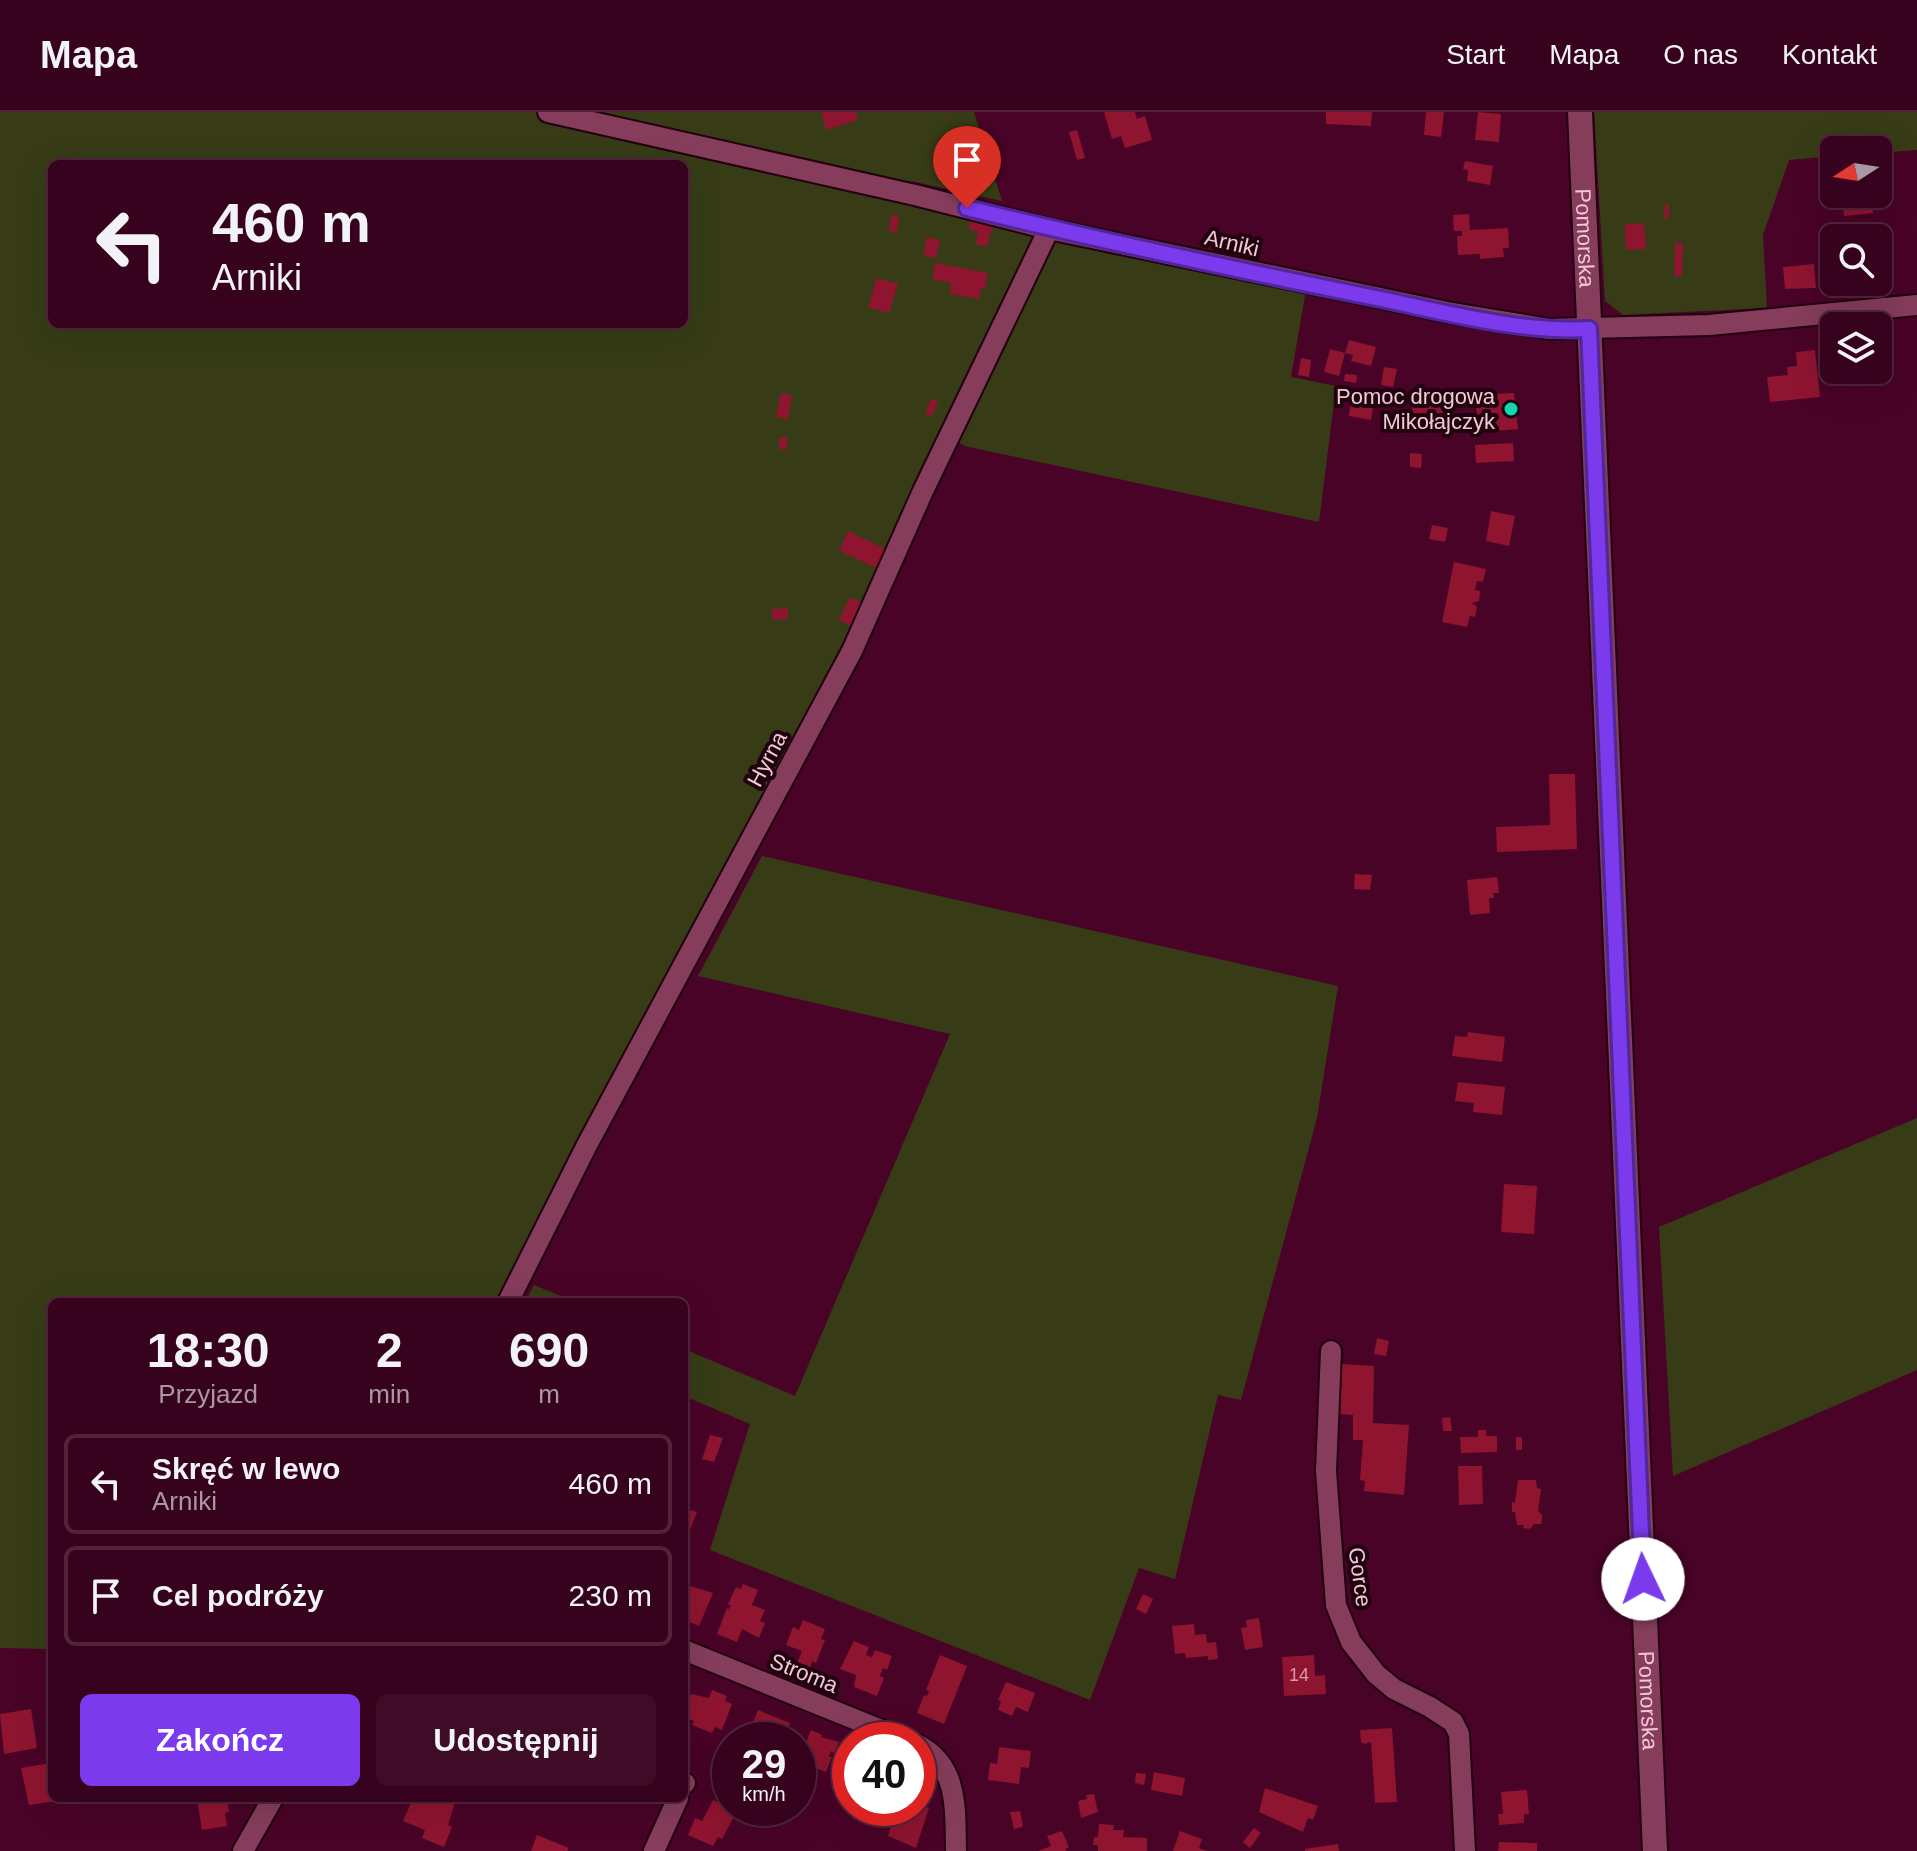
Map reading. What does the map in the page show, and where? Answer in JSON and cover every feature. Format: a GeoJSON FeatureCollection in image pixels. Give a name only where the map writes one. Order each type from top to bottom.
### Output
{"type":"FeatureCollection","features":[{"type":"Feature","properties":{"kind":"street","name":"Arniki"},"geometry":{"type":"LineString","coordinates":[[548,112],[1049,229],[1447,312],[1549,329],[1709,325],[1917,305]]}},
{"type":"Feature","properties":{"kind":"street","name":"Pomorska"},"geometry":{"type":"LineString","coordinates":[[1580,112],[1655,1851]]}},
{"type":"Feature","properties":{"kind":"street","name":"Hyrna"},"geometry":{"type":"LineString","coordinates":[[510,1298],[560,1196],[852,651],[923,491],[1049,229]]}},
{"type":"Feature","properties":{"kind":"street","name":"Gorce"},"geometry":{"type":"LineString","coordinates":[[1331,1351],[1326,1471],[1336,1605],[1351,1642],[1376,1674],[1394,1689],[1453,1722],[1459,1734],[1465,1851]]}},
{"type":"Feature","properties":{"kind":"street","name":"Stroma"},"geometry":{"type":"LineString","coordinates":[[688,1652],[862,1722]]}},
{"type":"Feature","properties":{"kind":"street"},"geometry":{"type":"LineString","coordinates":[[936,1756],[945,1767],[956,1819],[956,1851]]}},
{"type":"Feature","properties":{"kind":"street"},"geometry":{"type":"LineString","coordinates":[[243,1851],[271,1802]]}},
{"type":"Feature","properties":{"kind":"street"},"geometry":{"type":"LineString","coordinates":[[654,1851],[676,1802]]}},
{"type":"Feature","properties":{"kind":"green space"},"geometry":{"type":"Polygon","coordinates":[[[0,112],[974,112],[1002,201],[911,181],[915,195],[1307,284],[1291,377],[1336,386],[1319,522],[965,446],[951,438],[497,1298],[48,1298],[48,1649],[0,1648],[0,112]]]}},
{"type":"Feature","properties":{"kind":"green space"},"geometry":{"type":"Polygon","coordinates":[[[1594,112],[1917,112],[1917,150],[1892,152],[1892,136],[1820,136],[1820,157],[1789,160],[1763,235],[1767,308],[1623,315],[1605,301],[1594,112]]]}},
{"type":"Feature","properties":{"kind":"green space"},"geometry":{"type":"Polygon","coordinates":[[[762,856],[1338,986],[1317,1118],[1241,1400],[1218,1395],[1175,1579],[1139,1568],[1090,1700],[710,1550],[750,1424],[688,1398],[688,1351],[795,1396],[950,1034],[698,976],[762,856]]]}},
{"type":"Feature","properties":{"kind":"green space"},"geometry":{"type":"Polygon","coordinates":[[[1917,1118],[1917,1370],[1673,1476],[1659,1227],[1917,1118]]]}},
{"type":"Feature","properties":{"kind":"green space"},"geometry":{"type":"Polygon","coordinates":[[[534,1285],[565,1298],[527,1298],[534,1285]]]}},
{"type":"Feature","properties":{"kind":"building"},"geometry":{"type":"Polygon","coordinates":[[[821,112],[856,112],[858,120],[826,130],[821,112]]]}},
{"type":"Feature","properties":{"kind":"building"},"geometry":{"type":"Polygon","coordinates":[[[1104,112],[1135,112],[1137,119],[1145,116],[1152,140],[1125,148],[1121,136],[1112,139],[1104,112]]]}},
{"type":"Feature","properties":{"kind":"building"},"geometry":{"type":"Polygon","coordinates":[[[1326,112],[1372,112],[1371,126],[1326,124],[1326,112]]]}},
{"type":"Feature","properties":{"kind":"building"},"geometry":{"type":"Polygon","coordinates":[[[1426,112],[1444,112],[1441,137],[1424,135],[1426,112]]]}},
{"type":"Feature","properties":{"kind":"building"},"geometry":{"type":"Polygon","coordinates":[[[1478,112],[1501,114],[1499,142],[1475,140],[1478,112]]]}},
{"type":"Feature","properties":{"kind":"building"},"geometry":{"type":"Polygon","coordinates":[[[1077,130],[1085,158],[1077,160],[1069,132],[1077,130]]]}},
{"type":"Feature","properties":{"kind":"building"},"geometry":{"type":"Polygon","coordinates":[[[1465,161],[1493,166],[1490,185],[1467,181],[1468,170],[1463,169],[1465,161]]]}},
{"type":"Feature","properties":{"kind":"building"},"geometry":{"type":"Polygon","coordinates":[[[1665,204],[1669,204],[1669,219],[1664,218],[1665,204]]]}},
{"type":"Feature","properties":{"kind":"building"},"geometry":{"type":"Polygon","coordinates":[[[1843,208],[1872,208],[1873,213],[1844,216],[1843,208]]]}},
{"type":"Feature","properties":{"kind":"building"},"geometry":{"type":"Polygon","coordinates":[[[1469,214],[1470,230],[1508,228],[1509,248],[1503,248],[1504,257],[1480,259],[1480,254],[1458,255],[1457,236],[1462,236],[1462,231],[1454,231],[1453,215],[1469,214]]]}},
{"type":"Feature","properties":{"kind":"building"},"geometry":{"type":"Polygon","coordinates":[[[891,215],[899,216],[897,232],[889,231],[891,215]]]}},
{"type":"Feature","properties":{"kind":"building"},"geometry":{"type":"Polygon","coordinates":[[[971,219],[993,224],[987,247],[975,244],[978,232],[969,229],[971,219]]]}},
{"type":"Feature","properties":{"kind":"building"},"geometry":{"type":"Polygon","coordinates":[[[1644,223],[1646,249],[1626,250],[1625,224],[1644,223]]]}},
{"type":"Feature","properties":{"kind":"building"},"geometry":{"type":"Polygon","coordinates":[[[927,237],[940,240],[936,258],[923,255],[927,237]]]}},
{"type":"Feature","properties":{"kind":"building"},"geometry":{"type":"Polygon","coordinates":[[[1675,243],[1683,243],[1682,276],[1674,276],[1675,243]]]}},
{"type":"Feature","properties":{"kind":"building"},"geometry":{"type":"Polygon","coordinates":[[[935,263],[988,273],[979,299],[950,294],[951,283],[932,279],[935,263]]]}},
{"type":"Feature","properties":{"kind":"building"},"geometry":{"type":"Polygon","coordinates":[[[1814,264],[1816,288],[1785,289],[1783,267],[1814,264]]]}},
{"type":"Feature","properties":{"kind":"building"},"geometry":{"type":"Polygon","coordinates":[[[877,278],[898,284],[889,313],[868,307],[877,278]]]}},
{"type":"Feature","properties":{"kind":"building"},"geometry":{"type":"Polygon","coordinates":[[[1349,340],[1376,347],[1371,366],[1351,361],[1353,355],[1345,353],[1349,340]]]}},
{"type":"Feature","properties":{"kind":"building"},"geometry":{"type":"Polygon","coordinates":[[[1330,349],[1345,353],[1339,376],[1324,372],[1330,349]]]}},
{"type":"Feature","properties":{"kind":"building"},"geometry":{"type":"Polygon","coordinates":[[[1815,350],[1820,397],[1770,402],[1767,377],[1788,375],[1787,367],[1797,366],[1796,352],[1815,350]]]}},
{"type":"Feature","properties":{"kind":"building"},"geometry":{"type":"Polygon","coordinates":[[[1301,358],[1311,360],[1309,377],[1298,375],[1301,358]]]}},
{"type":"Feature","properties":{"kind":"building"},"geometry":{"type":"Polygon","coordinates":[[[1384,367],[1397,369],[1393,387],[1381,385],[1384,367]]]}},
{"type":"Feature","properties":{"kind":"building"},"geometry":{"type":"Polygon","coordinates":[[[1345,374],[1357,375],[1356,383],[1344,381],[1345,374]]]}},
{"type":"Feature","properties":{"kind":"building"},"geometry":{"type":"Polygon","coordinates":[[[781,393],[792,395],[788,419],[776,417],[781,393]]]}},
{"type":"Feature","properties":{"kind":"building"},"geometry":{"type":"Polygon","coordinates":[[[1514,393],[1518,429],[1496,431],[1495,424],[1478,425],[1476,407],[1494,406],[1493,394],[1514,393]]]}},
{"type":"Feature","properties":{"kind":"building"},"geometry":{"type":"Polygon","coordinates":[[[1351,398],[1374,401],[1371,420],[1349,416],[1351,398]]]}},
{"type":"Feature","properties":{"kind":"building"},"geometry":{"type":"Polygon","coordinates":[[[931,399],[938,401],[932,416],[925,414],[931,399]]]}},
{"type":"Feature","properties":{"kind":"building"},"geometry":{"type":"Polygon","coordinates":[[[1413,401],[1443,404],[1440,432],[1410,429],[1408,415],[1412,412],[1413,401]]]}},
{"type":"Feature","properties":{"kind":"building"},"geometry":{"type":"Polygon","coordinates":[[[787,437],[787,449],[779,450],[779,438],[787,437]]]}},
{"type":"Feature","properties":{"kind":"building"},"geometry":{"type":"Polygon","coordinates":[[[1513,443],[1514,461],[1476,463],[1475,445],[1513,443]]]}},
{"type":"Feature","properties":{"kind":"building"},"geometry":{"type":"Polygon","coordinates":[[[1410,453],[1422,454],[1421,468],[1410,467],[1410,453]]]}},
{"type":"Feature","properties":{"kind":"building"},"geometry":{"type":"Polygon","coordinates":[[[1491,511],[1515,516],[1509,546],[1486,541],[1491,511]]]}},
{"type":"Feature","properties":{"kind":"building"},"geometry":{"type":"Polygon","coordinates":[[[1432,525],[1448,528],[1445,542],[1429,539],[1432,525]]]}},
{"type":"Feature","properties":{"kind":"building"},"geometry":{"type":"Polygon","coordinates":[[[848,531],[888,550],[879,569],[839,551],[848,531]]]}},
{"type":"Feature","properties":{"kind":"building"},"geometry":{"type":"Polygon","coordinates":[[[1454,562],[1486,569],[1483,582],[1477,581],[1475,590],[1480,591],[1479,601],[1472,603],[1477,607],[1475,617],[1470,616],[1467,627],[1442,622],[1454,562]]]}},
{"type":"Feature","properties":{"kind":"building"},"geometry":{"type":"Polygon","coordinates":[[[850,597],[862,603],[851,626],[839,620],[850,597]]]}},
{"type":"Feature","properties":{"kind":"building"},"geometry":{"type":"Polygon","coordinates":[[[788,608],[788,619],[773,620],[772,609],[788,608]]]}},
{"type":"Feature","properties":{"kind":"building"},"geometry":{"type":"Polygon","coordinates":[[[1549,774],[1575,774],[1577,849],[1497,852],[1496,827],[1550,825],[1549,774]]]}},
{"type":"Feature","properties":{"kind":"building"},"geometry":{"type":"Polygon","coordinates":[[[1355,874],[1372,875],[1370,890],[1354,889],[1355,874]]]}},
{"type":"Feature","properties":{"kind":"building"},"geometry":{"type":"Polygon","coordinates":[[[1497,877],[1499,893],[1493,893],[1494,898],[1489,898],[1490,913],[1470,915],[1467,880],[1497,877]]]}},
{"type":"Feature","properties":{"kind":"building"},"geometry":{"type":"Polygon","coordinates":[[[1468,1032],[1505,1037],[1502,1062],[1452,1056],[1455,1036],[1467,1037],[1468,1032]]]}},
{"type":"Feature","properties":{"kind":"building"},"geometry":{"type":"Polygon","coordinates":[[[1458,1082],[1505,1087],[1502,1115],[1473,1112],[1474,1103],[1455,1101],[1458,1082]]]}},
{"type":"Feature","properties":{"kind":"building"},"geometry":{"type":"Polygon","coordinates":[[[1504,1184],[1537,1186],[1534,1234],[1501,1232],[1504,1184]]]}},
{"type":"Feature","properties":{"kind":"building"},"geometry":{"type":"Polygon","coordinates":[[[1377,1338],[1389,1341],[1386,1356],[1374,1354],[1377,1338]]]}},
{"type":"Feature","properties":{"kind":"building"},"geometry":{"type":"Polygon","coordinates":[[[1342,1364],[1374,1366],[1373,1423],[1409,1425],[1404,1495],[1364,1491],[1365,1481],[1360,1480],[1363,1440],[1353,1440],[1353,1415],[1340,1414],[1342,1364]]]}},
{"type":"Feature","properties":{"kind":"building"},"geometry":{"type":"Polygon","coordinates":[[[1450,1417],[1452,1431],[1443,1431],[1442,1418],[1450,1417]]]}},
{"type":"Feature","properties":{"kind":"building"},"geometry":{"type":"Polygon","coordinates":[[[1478,1430],[1486,1430],[1486,1436],[1497,1436],[1497,1452],[1461,1453],[1460,1437],[1478,1437],[1478,1430]]]}},
{"type":"Feature","properties":{"kind":"building"},"geometry":{"type":"Polygon","coordinates":[[[710,1435],[723,1438],[714,1462],[702,1459],[710,1435]]]}},
{"type":"Feature","properties":{"kind":"building"},"geometry":{"type":"Polygon","coordinates":[[[1516,1437],[1522,1437],[1522,1450],[1516,1450],[1516,1437]]]}},
{"type":"Feature","properties":{"kind":"building"},"geometry":{"type":"Polygon","coordinates":[[[1458,1466],[1482,1466],[1483,1504],[1459,1505],[1458,1466]]]}},
{"type":"Feature","properties":{"kind":"building"},"geometry":{"type":"Polygon","coordinates":[[[1518,1480],[1536,1480],[1537,1488],[1541,1489],[1538,1511],[1542,1521],[1530,1529],[1517,1525],[1515,1512],[1512,1512],[1518,1480]]]}},
{"type":"Feature","properties":{"kind":"building"},"geometry":{"type":"Polygon","coordinates":[[[688,1509],[697,1512],[688,1529],[688,1509]]]}},
{"type":"Feature","properties":{"kind":"building"},"geometry":{"type":"Polygon","coordinates":[[[743,1584],[758,1590],[752,1605],[765,1610],[760,1621],[765,1623],[759,1638],[742,1629],[737,1642],[717,1634],[727,1608],[731,1606],[728,1604],[736,1587],[741,1589],[743,1584]]]}},
{"type":"Feature","properties":{"kind":"building"},"geometry":{"type":"Polygon","coordinates":[[[688,1585],[713,1593],[699,1626],[688,1622],[688,1585]]]}},
{"type":"Feature","properties":{"kind":"building"},"geometry":{"type":"Polygon","coordinates":[[[1143,1594],[1153,1599],[1146,1614],[1136,1609],[1143,1594]]]}},
{"type":"Feature","properties":{"kind":"building"},"geometry":{"type":"Polygon","coordinates":[[[1259,1618],[1263,1647],[1245,1650],[1241,1628],[1247,1627],[1246,1620],[1259,1618]]]}},
{"type":"Feature","properties":{"kind":"building"},"geometry":{"type":"Polygon","coordinates":[[[803,1620],[825,1629],[821,1639],[825,1640],[816,1663],[812,1661],[809,1671],[796,1666],[802,1651],[786,1645],[793,1627],[799,1630],[803,1620]]]}},
{"type":"Feature","properties":{"kind":"building"},"geometry":{"type":"Polygon","coordinates":[[[1194,1624],[1195,1635],[1206,1634],[1207,1643],[1216,1642],[1218,1659],[1208,1660],[1208,1656],[1186,1658],[1185,1653],[1175,1654],[1172,1626],[1194,1624]]]}},
{"type":"Feature","properties":{"kind":"building"},"geometry":{"type":"Polygon","coordinates":[[[854,1641],[869,1647],[866,1655],[872,1657],[875,1650],[892,1656],[887,1670],[883,1668],[880,1676],[884,1678],[877,1696],[854,1687],[856,1675],[840,1669],[854,1641]]]}},
{"type":"Feature","properties":{"kind":"building"},"geometry":{"type":"Polygon","coordinates":[[[940,1655],[967,1666],[944,1724],[917,1713],[924,1695],[927,1696],[929,1691],[926,1690],[940,1655]]]}},
{"type":"Feature","properties":{"kind":"building"},"geometry":{"type":"Polygon","coordinates":[[[1314,1655],[1315,1676],[1325,1675],[1326,1694],[1284,1696],[1282,1657],[1314,1655]]]}},
{"type":"Feature","properties":{"kind":"building"},"geometry":{"type":"Polygon","coordinates":[[[1006,1682],[1035,1693],[1028,1712],[1016,1707],[1012,1716],[998,1710],[1001,1701],[998,1700],[1006,1682]]]}},
{"type":"Feature","properties":{"kind":"building"},"geometry":{"type":"Polygon","coordinates":[[[712,1690],[727,1696],[725,1701],[732,1704],[725,1722],[712,1722],[712,1733],[692,1725],[694,1721],[688,1719],[691,1694],[709,1698],[712,1690]]]}},
{"type":"Feature","properties":{"kind":"building"},"geometry":{"type":"Polygon","coordinates":[[[31,1709],[37,1748],[4,1754],[0,1714],[31,1709]]]}},
{"type":"Feature","properties":{"kind":"building"},"geometry":{"type":"Polygon","coordinates":[[[758,1710],[788,1722],[753,1722],[758,1710]]]}},
{"type":"Feature","properties":{"kind":"building"},"geometry":{"type":"Polygon","coordinates":[[[1392,1728],[1397,1802],[1375,1803],[1371,1742],[1361,1742],[1360,1730],[1392,1728]]]}},
{"type":"Feature","properties":{"kind":"building"},"geometry":{"type":"Polygon","coordinates":[[[816,1732],[832,1740],[829,1757],[832,1757],[826,1772],[816,1768],[816,1732]]]}},
{"type":"Feature","properties":{"kind":"building"},"geometry":{"type":"Polygon","coordinates":[[[999,1747],[1031,1751],[1029,1768],[1021,1767],[1019,1784],[988,1780],[990,1763],[997,1764],[999,1747]]]}},
{"type":"Feature","properties":{"kind":"building"},"geometry":{"type":"Polygon","coordinates":[[[48,1763],[49,1802],[29,1805],[21,1768],[48,1763]]]}},
{"type":"Feature","properties":{"kind":"building"},"geometry":{"type":"Polygon","coordinates":[[[1154,1772],[1185,1778],[1182,1796],[1151,1790],[1154,1772]]]}},
{"type":"Feature","properties":{"kind":"building"},"geometry":{"type":"Polygon","coordinates":[[[1136,1773],[1146,1774],[1144,1785],[1135,1783],[1136,1773]]]}},
{"type":"Feature","properties":{"kind":"building"},"geometry":{"type":"Polygon","coordinates":[[[1265,1788],[1318,1806],[1313,1820],[1308,1818],[1303,1832],[1259,1812],[1265,1788]]]}},
{"type":"Feature","properties":{"kind":"building"},"geometry":{"type":"Polygon","coordinates":[[[1527,1790],[1529,1814],[1524,1814],[1524,1823],[1499,1825],[1498,1814],[1503,1814],[1501,1792],[1527,1790]]]}},
{"type":"Feature","properties":{"kind":"building"},"geometry":{"type":"Polygon","coordinates":[[[1094,1794],[1098,1812],[1081,1818],[1078,1801],[1094,1794]]]}},
{"type":"Feature","properties":{"kind":"building"},"geometry":{"type":"Polygon","coordinates":[[[197,1802],[228,1802],[227,1826],[202,1830],[197,1802]]]}},
{"type":"Feature","properties":{"kind":"building"},"geometry":{"type":"Polygon","coordinates":[[[411,1802],[455,1802],[448,1825],[452,1827],[444,1847],[422,1838],[425,1830],[403,1821],[411,1802]]]}},
{"type":"Feature","properties":{"kind":"building"},"geometry":{"type":"Polygon","coordinates":[[[712,1802],[712,1826],[729,1826],[722,1839],[718,1837],[713,1846],[688,1835],[695,1818],[702,1821],[712,1802]]]}},
{"type":"Feature","properties":{"kind":"building"},"geometry":{"type":"Polygon","coordinates":[[[1020,1811],[1023,1827],[1014,1829],[1010,1812],[1020,1811]]]}},
{"type":"Feature","properties":{"kind":"building"},"geometry":{"type":"Polygon","coordinates":[[[1099,1824],[1114,1825],[1113,1830],[1124,1830],[1123,1837],[1147,1838],[1147,1851],[1098,1851],[1098,1845],[1093,1845],[1094,1837],[1098,1837],[1099,1824]]]}},
{"type":"Feature","properties":{"kind":"building"},"geometry":{"type":"Polygon","coordinates":[[[888,1826],[923,1826],[916,1848],[888,1836],[891,1827],[888,1826]]]}},
{"type":"Feature","properties":{"kind":"building"},"geometry":{"type":"Polygon","coordinates":[[[1254,1828],[1261,1833],[1250,1848],[1243,1842],[1254,1828]]]}},
{"type":"Feature","properties":{"kind":"building"},"geometry":{"type":"Polygon","coordinates":[[[1062,1831],[1069,1847],[1066,1851],[1038,1851],[1051,1846],[1047,1836],[1062,1831]]]}},
{"type":"Feature","properties":{"kind":"building"},"geometry":{"type":"Polygon","coordinates":[[[1180,1831],[1202,1839],[1199,1848],[1207,1851],[1173,1851],[1180,1831]]]}},
{"type":"Feature","properties":{"kind":"building"},"geometry":{"type":"Polygon","coordinates":[[[537,1835],[569,1848],[567,1851],[531,1851],[537,1835]]]}},
{"type":"Feature","properties":{"kind":"building"},"geometry":{"type":"Polygon","coordinates":[[[1499,1842],[1537,1843],[1537,1851],[1498,1851],[1499,1842]]]}},
{"type":"Feature","properties":{"kind":"building"},"geometry":{"type":"Polygon","coordinates":[[[1338,1844],[1339,1851],[1305,1851],[1305,1849],[1338,1844]]]}},
{"type":"Feature","properties":{"kind":"place","name":"Pomoc drogowa Mikołajczyk"},"geometry":{"type":"Point","coordinates":[1511,409]}},
{"type":"Feature","properties":{"kind":"route"},"geometry":{"type":"LineString","coordinates":[[967,208],[1049,229],[1447,312],[1549,329],[1589,329],[1643,1579]]}}]}
